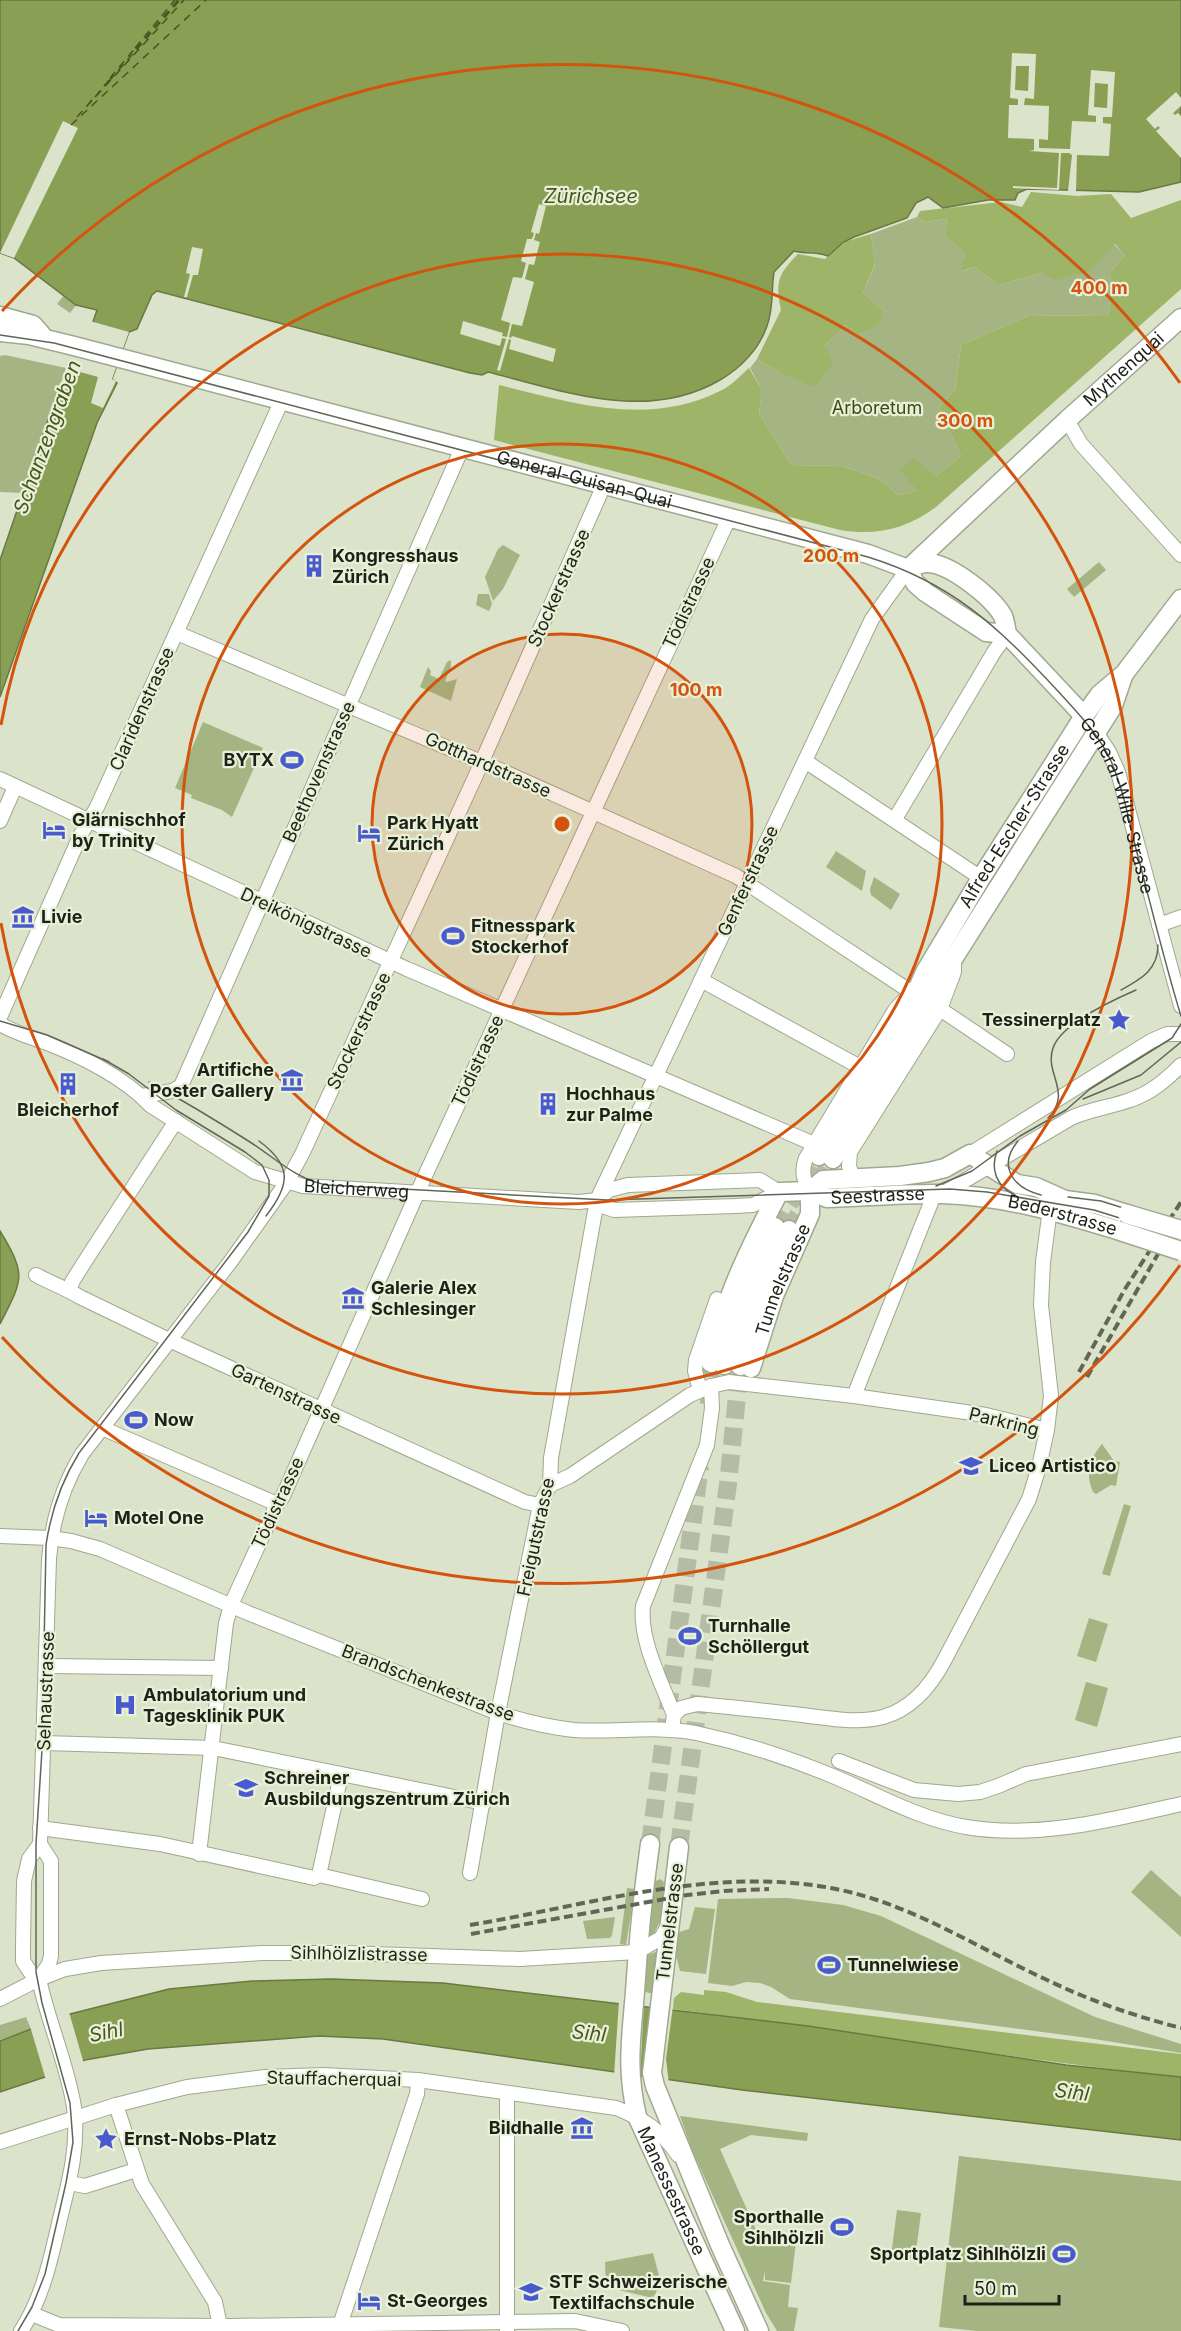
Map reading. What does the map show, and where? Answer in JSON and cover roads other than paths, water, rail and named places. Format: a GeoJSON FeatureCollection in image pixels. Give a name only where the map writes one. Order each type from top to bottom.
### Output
{"type":"FeatureCollection","features":[{"type":"Feature","properties":{"kind":"main road","name":"General-Guisan-Quai"},"geometry":{"type":"LineString","coordinates":[[0,316],[33,325],[47,339]]}},
{"type":"Feature","properties":{"kind":"main road","name":"Mythenquai"},"geometry":{"type":"LineString","coordinates":[[1067,420],[1181,318]]}},
{"type":"Feature","properties":{"kind":"main road","name":"General-Guisan-Quai"},"geometry":{"type":"LineString","coordinates":[[0,332],[47,339],[282,400],[868,554],[908,569]]}},
{"type":"Feature","properties":{"kind":"main road"},"geometry":{"type":"LineString","coordinates":[[1007,634],[986,632],[925,592],[915,583],[908,569],[1067,420]]}},
{"type":"Feature","properties":{"kind":"main road","name":"General-Wille-Strasse"},"geometry":{"type":"LineString","coordinates":[[908,569],[926,563],[944,567],[962,577],[996,606],[1004,617],[1007,634],[1084,716]]}},
{"type":"Feature","properties":{"kind":"main road","name":"Alfred-Escher-Strasse"},"geometry":{"type":"LineString","coordinates":[[822,1153],[907,1013],[914,989],[981,878],[1084,716],[1100,694],[1124,674],[1181,599]]}},
{"type":"Feature","properties":{"kind":"main road","name":"Alfred-Escher-Strasse"},"geometry":{"type":"LineString","coordinates":[[822,1153],[954,959],[1113,706],[1124,674]]}},
{"type":"Feature","properties":{"kind":"main road","name":"Seestrasse"},"geometry":{"type":"LineString","coordinates":[[938,1194],[826,1198],[810,1191],[823,1180],[900,1176],[929,1172],[951,1165],[970,1154]]}},
{"type":"Feature","properties":{"kind":"main road","name":"Bederstrasse"},"geometry":{"type":"LineString","coordinates":[[970,1154],[1017,1184],[1036,1187],[1057,1204],[1117,1230],[1181,1251]]}},
{"type":"Feature","properties":{"kind":"main road","name":"Bleicherweg"},"geometry":{"type":"LineString","coordinates":[[779,1192],[810,1191]]}},
{"type":"Feature","properties":{"kind":"main road","name":"Tunnelstrasse"},"geometry":{"type":"LineString","coordinates":[[731,1365],[774,1296],[810,1214],[810,1191]]}},
{"type":"Feature","properties":{"kind":"main road"},"geometry":{"type":"LineString","coordinates":[[731,1365],[720,1326],[749,1250],[779,1192]]}},
{"type":"Feature","properties":{"kind":"main road","name":"Bederstrasse"},"geometry":{"type":"LineString","coordinates":[[938,1194],[1021,1203],[1095,1204],[1181,1230]]}},
{"type":"Feature","properties":{"kind":"main road","name":"Tunnelstrasse"},"geometry":{"type":"LineString","coordinates":[[731,1365],[739,1313],[782,1228]]}},
{"type":"Feature","properties":{"kind":"main road","name":"Tunnelstrasse"},"geometry":{"type":"LineString","coordinates":[[630,2078],[637,1952],[650,1844]]}},
{"type":"Feature","properties":{"kind":"main road","name":"Tunnelstrasse"},"geometry":{"type":"LineString","coordinates":[[655,2086],[652,2062],[679,1847]]}},
{"type":"Feature","properties":{"kind":"main road","name":"Manessestrasse"},"geometry":{"type":"LineString","coordinates":[[630,2078],[637,2116],[735,2331]]}},
{"type":"Feature","properties":{"kind":"main road","name":"Manessestrasse"},"geometry":{"type":"LineString","coordinates":[[655,2086],[724,2256],[759,2331]]}},
{"type":"Feature","properties":{"kind":"street","name":"Claridenstrasse"},"geometry":{"type":"LineString","coordinates":[[0,1017],[81,834],[98,807],[282,400]]}},
{"type":"Feature","properties":{"kind":"street"},"geometry":{"type":"LineString","coordinates":[[1067,420],[1081,444],[1181,555]]}},
{"type":"Feature","properties":{"kind":"street","name":"Beethovenstrasse"},"geometry":{"type":"LineString","coordinates":[[142,1096],[172,1091],[181,1086],[462,448]]}},
{"type":"Feature","properties":{"kind":"street","name":"Stockerstrasse"},"geometry":{"type":"LineString","coordinates":[[50,1538],[65,1484],[82,1454],[231,1261],[287,1182],[303,1152],[482,762],[604,485]]}},
{"type":"Feature","properties":{"kind":"street","name":"Tödistrasse"},"geometry":{"type":"LineString","coordinates":[[199,1854],[226,1623],[231,1605],[282,1497],[417,1193],[729,518]]}},
{"type":"Feature","properties":{"kind":"street","name":"Genferstrasse"},"geometry":{"type":"LineString","coordinates":[[597,1200],[873,619],[908,569]]}},
{"type":"Feature","properties":{"kind":"street","name":"Gotthardstrasse"},"geometry":{"type":"LineString","coordinates":[[177,633],[482,762],[747,882],[914,989]]}},
{"type":"Feature","properties":{"kind":"street"},"geometry":{"type":"LineString","coordinates":[[895,819],[1007,634]]}},
{"type":"Feature","properties":{"kind":"street","name":"General-Wille-Strasse"},"geometry":{"type":"LineString","coordinates":[[1084,716],[1097,732],[1118,772],[1181,1006]]}},
{"type":"Feature","properties":{"kind":"street"},"geometry":{"type":"LineString","coordinates":[[805,761],[981,878]]}},
{"type":"Feature","properties":{"kind":"street","name":"Dreikönigstrasse"},"geometry":{"type":"LineString","coordinates":[[0,779],[390,962],[655,1076],[822,1153]]}},
{"type":"Feature","properties":{"kind":"street"},"geometry":{"type":"LineString","coordinates":[[0,821],[15,788]]}},
{"type":"Feature","properties":{"kind":"street"},"geometry":{"type":"LineString","coordinates":[[1159,925],[1181,917]]}},
{"type":"Feature","properties":{"kind":"street","name":"Alfred-Escher-Strasse"},"geometry":{"type":"LineString","coordinates":[[853,1178],[849,1166],[850,1152],[940,1009],[954,972],[954,959]]}},
{"type":"Feature","properties":{"kind":"street"},"geometry":{"type":"LineString","coordinates":[[701,980],[861,1067]]}},
{"type":"Feature","properties":{"kind":"street","name":"Alfred-Escher-Strasse"},"geometry":{"type":"LineString","coordinates":[[810,1191],[805,1182],[803,1170],[806,1159],[822,1153],[861,1067],[895,1010],[914,989]]}},
{"type":"Feature","properties":{"kind":"street"},"geometry":{"type":"LineString","coordinates":[[940,1009],[1007,1054]]}},
{"type":"Feature","properties":{"kind":"street","name":"Bleicherweg"},"geometry":{"type":"LineString","coordinates":[[0,1024],[97,1067],[142,1096],[150,1105],[255,1172],[303,1186],[579,1202],[597,1200],[609,1190],[628,1185],[760,1180],[779,1192],[753,1206],[614,1210],[605,1207],[597,1200]]}},
{"type":"Feature","properties":{"kind":"street","name":"Seestrasse"},"geometry":{"type":"LineString","coordinates":[[970,1154],[1150,1041],[1167,1034],[1181,1034]]}},
{"type":"Feature","properties":{"kind":"street","name":"Seestrasse"},"geometry":{"type":"LineString","coordinates":[[938,1194],[1080,1114],[1143,1095],[1164,1082],[1181,1065]]}},
{"type":"Feature","properties":{"kind":"street"},"geometry":{"type":"LineString","coordinates":[[70,1290],[78,1273],[176,1121]]}},
{"type":"Feature","properties":{"kind":"street"},"geometry":{"type":"LineString","coordinates":[[1012,1153],[1010,1159],[1012,1172],[1020,1180],[1036,1187]]}},
{"type":"Feature","properties":{"kind":"street"},"geometry":{"type":"LineString","coordinates":[[854,1396],[938,1194]]}},
{"type":"Feature","properties":{"kind":"street","name":"Freigutstrasse"},"geometry":{"type":"LineString","coordinates":[[470,1873],[498,1713],[540,1505],[550,1485],[551,1458],[597,1200]]}},
{"type":"Feature","properties":{"kind":"street"},"geometry":{"type":"LineString","coordinates":[[1047,1430],[1051,1396],[1041,1305],[1043,1262],[1057,1204]]}},
{"type":"Feature","properties":{"kind":"street","name":"Gartenstrasse"},"geometry":{"type":"LineString","coordinates":[[36,1275],[62,1289],[70,1290],[80,1298],[411,1452],[510,1496],[540,1505]]}},
{"type":"Feature","properties":{"kind":"street"},"geometry":{"type":"LineString","coordinates":[[672,1730],[674,1715],[644,1633],[642,1615],[643,1606],[707,1444],[712,1407],[695,1371],[696,1360],[717,1299]]}},
{"type":"Feature","properties":{"kind":"street","name":"Parkring"},"geometry":{"type":"LineString","coordinates":[[550,1485],[570,1476],[705,1388],[729,1382],[854,1396],[986,1415],[1047,1430],[1029,1500],[936,1675],[916,1698],[900,1710],[884,1717],[855,1721],[697,1704],[681,1708],[674,1715]]}},
{"type":"Feature","properties":{"kind":"street"},"geometry":{"type":"LineString","coordinates":[[102,1428],[277,1504]]}},
{"type":"Feature","properties":{"kind":"street","name":"Brandschenkestrasse"},"geometry":{"type":"LineString","coordinates":[[0,1536],[50,1538],[99,1549],[498,1713],[535,1724],[574,1730],[672,1730],[745,1745],[833,1776],[920,1815],[966,1827],[1016,1832],[1053,1829],[1181,1804]]}},
{"type":"Feature","properties":{"kind":"street","name":"Selnaustrasse"},"geometry":{"type":"LineString","coordinates":[[40,1844],[29,1859],[24,1881],[23,1946],[23,1961],[31,1973],[39,1979],[49,1964],[51,1956],[51,1861],[40,1844],[50,1538]]}},
{"type":"Feature","properties":{"kind":"street"},"geometry":{"type":"LineString","coordinates":[[46,1666],[221,1668]]}},
{"type":"Feature","properties":{"kind":"street"},"geometry":{"type":"LineString","coordinates":[[44,1743],[213,1748],[484,1803]]}},
{"type":"Feature","properties":{"kind":"street"},"geometry":{"type":"LineString","coordinates":[[839,1761],[914,1790],[958,1794],[989,1789],[1026,1774],[1181,1744]]}},
{"type":"Feature","properties":{"kind":"street"},"geometry":{"type":"LineString","coordinates":[[319,1875],[341,1775]]}},
{"type":"Feature","properties":{"kind":"street"},"geometry":{"type":"LineString","coordinates":[[40,1828],[141,1841],[314,1878],[319,1875],[422,1899]]}},
{"type":"Feature","properties":{"kind":"street","name":"Sihlhölzlistrasse"},"geometry":{"type":"LineString","coordinates":[[39,1979],[85,1965],[262,1953],[344,1953],[520,1959],[637,1952],[661,1938],[669,1924]]}},
{"type":"Feature","properties":{"kind":"street"},"geometry":{"type":"LineString","coordinates":[[0,1999],[39,1979],[69,2086],[75,2116],[76,2144],[50,2262],[32,2314],[21,2331]]}},
{"type":"Feature","properties":{"kind":"street","name":"Stauffacherquai"},"geometry":{"type":"LineString","coordinates":[[0,2142],[47,2128],[75,2116],[187,2087],[265,2077],[322,2074],[418,2080],[616,2108],[637,2116]]}},
{"type":"Feature","properties":{"kind":"street"},"geometry":{"type":"LineString","coordinates":[[339,2327],[417,2094],[418,2080]]}},
{"type":"Feature","properties":{"kind":"street"},"geometry":{"type":"LineString","coordinates":[[507,2094],[507,2327]]}},
{"type":"Feature","properties":{"kind":"street"},"geometry":{"type":"LineString","coordinates":[[116,2104],[142,2184],[215,2302],[220,2326]]}},
{"type":"Feature","properties":{"kind":"street","name":"Manessestrasse"},"geometry":{"type":"LineString","coordinates":[[637,2116],[658,2130],[692,2177]]}},
{"type":"Feature","properties":{"kind":"street"},"geometry":{"type":"LineString","coordinates":[[69,2183],[85,2186],[136,2170]]}},
{"type":"Feature","properties":{"kind":"street"},"geometry":{"type":"LineString","coordinates":[[32,2314],[59,2325],[507,2327],[575,2321],[622,2331]]}},
{"type":"Feature","properties":{"kind":"water","name":"Zürichsee"},"geometry":{"type":"Polygon","coordinates":[[[0,0],[1181,0],[1181,182],[1139,192],[1027,189],[1018,193],[1015,200],[988,200],[943,208],[928,197],[916,203],[907,218],[854,237],[844,242],[828,256],[794,251],[774,272],[769,319],[764,334],[748,357],[720,380],[692,393],[663,400],[605,399],[575,394],[488,372],[482,375],[470,373],[157,291],[152,295],[137,329],[129,332],[112,379],[117,383],[97,423],[0,697],[0,560],[59,388],[69,391],[97,310],[76,305],[14,258],[0,253],[0,0]]]}},
{"type":"Feature","properties":{"kind":"water"},"geometry":{"type":"Polygon","coordinates":[[[0,1231],[15,1258],[19,1277],[14,1297],[0,1324],[0,1231]]]}},
{"type":"Feature","properties":{"kind":"water","name":"Sihl"},"geometry":{"type":"Polygon","coordinates":[[[331,1979],[443,1983],[808,2026],[1066,2065],[1181,2077],[1181,2140],[742,2090],[383,2039],[319,2036],[148,2049],[85,2060],[45,2077],[0,2092],[0,2041],[70,2014],[169,1989],[252,1981],[331,1979]]]}},
{"type":"Feature","properties":{"kind":"tunnel"},"geometry":{"type":"LineString","coordinates":[[775,1227],[819,1156]]}},
{"type":"Feature","properties":{"kind":"tunnel"},"geometry":{"type":"LineString","coordinates":[[789,1230],[833,1159]]}},
{"type":"Feature","properties":{"kind":"tunnel"},"geometry":{"type":"LineString","coordinates":[[709,1404],[711,1363]]}},
{"type":"Feature","properties":{"kind":"tunnel"},"geometry":{"type":"LineString","coordinates":[[679,1847],[728,1484],[740,1367]]}},
{"type":"Feature","properties":{"kind":"tunnel"},"geometry":{"type":"LineString","coordinates":[[650,1844],[700,1466]]}},
{"type":"Feature","properties":{"kind":"tram line"},"geometry":{"type":"LineString","coordinates":[[0,335],[54,343],[868,557],[925,580],[971,609],[1014,645],[1064,697],[1106,751],[1122,794],[1181,1016]]}},
{"type":"Feature","properties":{"kind":"tram line"},"geometry":{"type":"LineString","coordinates":[[1121,990],[1141,978],[1152,967],[1158,945]]}},
{"type":"Feature","properties":{"kind":"tram line"},"geometry":{"type":"LineString","coordinates":[[1048,1118],[1058,1100],[1051,1057],[1058,1039],[1066,1030],[1089,1014],[1136,990]]}},
{"type":"Feature","properties":{"kind":"tram line"},"geometry":{"type":"LineString","coordinates":[[0,1021],[47,1035],[109,1062]]}},
{"type":"Feature","properties":{"kind":"tram line"},"geometry":{"type":"LineString","coordinates":[[936,1186],[972,1171],[1020,1136],[1066,1110],[1090,1089],[1172,1038],[1181,1024]]}},
{"type":"Feature","properties":{"kind":"tram line"},"geometry":{"type":"LineString","coordinates":[[1083,1099],[1141,1075],[1181,1042]]}},
{"type":"Feature","properties":{"kind":"tram line"},"geometry":{"type":"LineString","coordinates":[[18,2331],[32,2307],[45,2274],[73,2142],[70,2103],[42,2003],[36,1972],[36,1844],[42,1750],[46,1545],[51,1520],[62,1486],[79,1453],[248,1232],[269,1196],[269,1180],[262,1165],[176,1110],[129,1074],[103,1059]]}},
{"type":"Feature","properties":{"kind":"tram line"},"geometry":{"type":"LineString","coordinates":[[149,1082],[225,1126],[287,1168],[327,1185],[607,1200],[950,1189],[987,1192],[1094,1210],[1181,1237]]}},
{"type":"Feature","properties":{"kind":"tram line"},"geometry":{"type":"LineString","coordinates":[[259,1141],[278,1159],[284,1176],[280,1195],[266,1216]]}},
{"type":"Feature","properties":{"kind":"tram line"},"geometry":{"type":"LineString","coordinates":[[1018,1141],[1009,1159],[1011,1175],[1023,1187],[1041,1195]]}},
{"type":"Feature","properties":{"kind":"tram line"},"geometry":{"type":"LineString","coordinates":[[997,1151],[994,1165],[997,1177],[1000,1183],[1015,1195]]}},
{"type":"Feature","properties":{"kind":"tram line"},"geometry":{"type":"LineString","coordinates":[[1068,1197],[1101,1201],[1181,1226]]}},
{"type":"Feature","properties":{"kind":"railway"},"geometry":{"type":"LineString","coordinates":[[1079,1372],[1125,1289],[1181,1202]]}},
{"type":"Feature","properties":{"kind":"railway"},"geometry":{"type":"LineString","coordinates":[[1087,1377],[1169,1235]]}},
{"type":"Feature","properties":{"kind":"railway"},"geometry":{"type":"LineString","coordinates":[[470,1925],[673,1887],[725,1882],[776,1882],[827,1887],[899,1908],[1078,1994],[1129,2013],[1181,2028]]}},
{"type":"Feature","properties":{"kind":"railway"},"geometry":{"type":"LineString","coordinates":[[471,1934],[687,1895],[769,1889]]}},
{"type":"Feature","properties":{"kind":"place","name":"Kongresshaus Zürich"},"geometry":{"type":"Point","coordinates":[314,566]}},
{"type":"Feature","properties":{"kind":"place","name":"BYTX"},"geometry":{"type":"Point","coordinates":[292,760]}},
{"type":"Feature","properties":{"kind":"place","name":"Glärnischhof by Trinity"},"geometry":{"type":"Point","coordinates":[54,830]}},
{"type":"Feature","properties":{"kind":"place","name":"Park Hyatt Zürich"},"geometry":{"type":"Point","coordinates":[369,833]}},
{"type":"Feature","properties":{"kind":"place","name":"Livie"},"geometry":{"type":"Point","coordinates":[23,917]}},
{"type":"Feature","properties":{"kind":"place","name":"Fitnesspark Stockerhof"},"geometry":{"type":"Point","coordinates":[453,936]}},
{"type":"Feature","properties":{"kind":"place","name":"Tessinerplatz"},"geometry":{"type":"Point","coordinates":[1119,1020]}},
{"type":"Feature","properties":{"kind":"place","name":"Artifiche Poster Gallery"},"geometry":{"type":"Point","coordinates":[292,1080]}},
{"type":"Feature","properties":{"kind":"place","name":"Bleicherhof"},"geometry":{"type":"Point","coordinates":[68,1084]}},
{"type":"Feature","properties":{"kind":"place","name":"Hochhaus zur Palme"},"geometry":{"type":"Point","coordinates":[548,1104]}},
{"type":"Feature","properties":{"kind":"place","name":"Galerie Alex Schlesinger"},"geometry":{"type":"Point","coordinates":[353,1298]}},
{"type":"Feature","properties":{"kind":"place","name":"Now"},"geometry":{"type":"Point","coordinates":[136,1420]}},
{"type":"Feature","properties":{"kind":"place","name":"Liceo Artistico"},"geometry":{"type":"Point","coordinates":[971,1466]}},
{"type":"Feature","properties":{"kind":"place","name":"Motel One"},"geometry":{"type":"Point","coordinates":[96,1518]}},
{"type":"Feature","properties":{"kind":"place","name":"Turnhalle Schöllergut"},"geometry":{"type":"Point","coordinates":[690,1636]}},
{"type":"Feature","properties":{"kind":"place","name":"Ambulatorium und Tagesklinik PUK"},"geometry":{"type":"Point","coordinates":[125,1705]}},
{"type":"Feature","properties":{"kind":"place","name":"Schreiner Ausbildungszentrum Zürich"},"geometry":{"type":"Point","coordinates":[246,1788]}},
{"type":"Feature","properties":{"kind":"place","name":"Tunnelwiese"},"geometry":{"type":"Point","coordinates":[829,1965]}},
{"type":"Feature","properties":{"kind":"place","name":"Bildhalle"},"geometry":{"type":"Point","coordinates":[582,2128]}},
{"type":"Feature","properties":{"kind":"place","name":"Ernst-Nobs-Platz"},"geometry":{"type":"Point","coordinates":[106,2139]}},
{"type":"Feature","properties":{"kind":"place","name":"Sporthalle Sihlhölzli"},"geometry":{"type":"Point","coordinates":[842,2227]}},
{"type":"Feature","properties":{"kind":"place","name":"Sportplatz Sihlhölzli"},"geometry":{"type":"Point","coordinates":[1064,2254]}},
{"type":"Feature","properties":{"kind":"place","name":"STF Schweizerische Textilfachschule"},"geometry":{"type":"Point","coordinates":[531,2292]}},
{"type":"Feature","properties":{"kind":"place","name":"St-Georges"},"geometry":{"type":"Point","coordinates":[369,2301]}},
{"type":"Feature","properties":{"kind":"park label","name":"Arboretum"},"geometry":{"type":"Point","coordinates":[877,408]}},
{"type":"Feature","properties":{"kind":"water label","name":"Schanzengraben"},"geometry":{"type":"Point","coordinates":[47,437]}}]}
